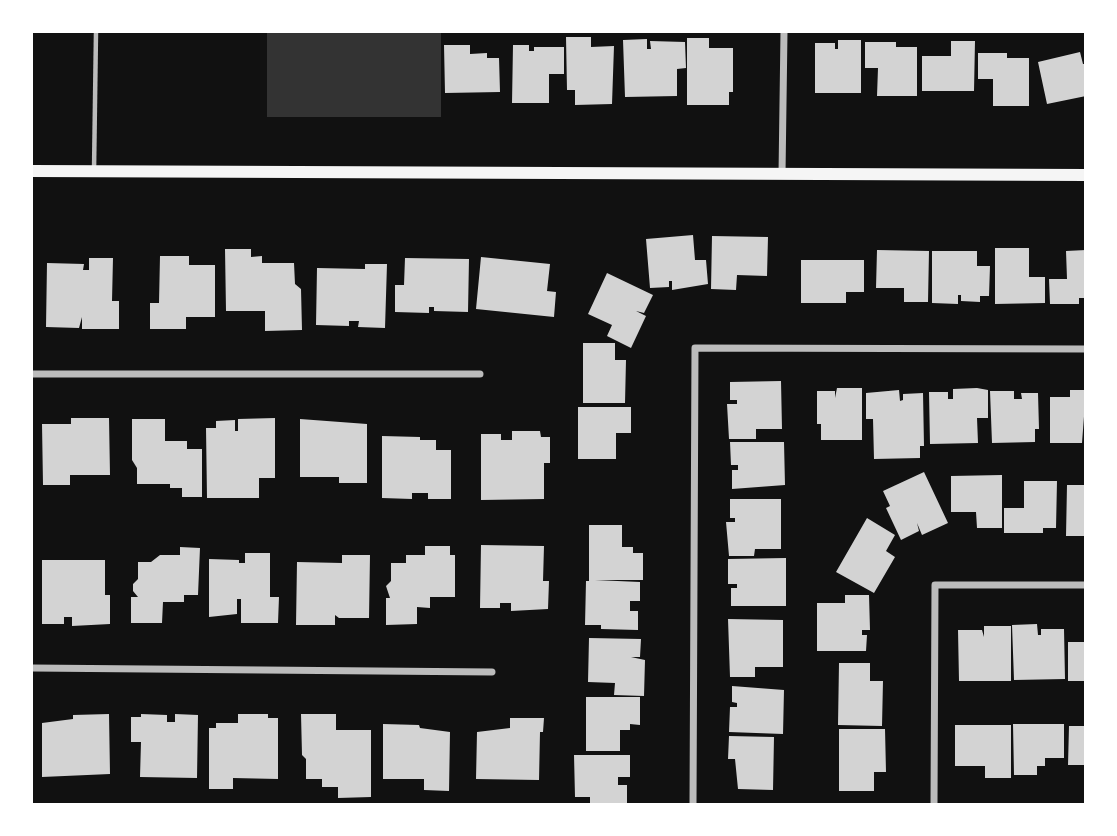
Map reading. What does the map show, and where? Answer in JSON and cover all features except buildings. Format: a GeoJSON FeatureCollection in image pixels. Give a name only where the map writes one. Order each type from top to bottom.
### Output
{"type":"FeatureCollection","features":[{"type":"Feature","properties":{"kind":"main road"},"geometry":{"type":"LineString","coordinates":[[32,171],[1086,175]]}},
{"type":"Feature","properties":{"kind":"street"},"geometry":{"type":"LineString","coordinates":[[782,174],[783,32]]}},
{"type":"Feature","properties":{"kind":"street"},"geometry":{"type":"LineString","coordinates":[[693,804],[695,348],[1086,349]]}},
{"type":"Feature","properties":{"kind":"street"},"geometry":{"type":"LineString","coordinates":[[32,374],[480,374]]}},
{"type":"Feature","properties":{"kind":"street"},"geometry":{"type":"LineString","coordinates":[[934,804],[935,584],[1086,585]]}},
{"type":"Feature","properties":{"kind":"street"},"geometry":{"type":"LineString","coordinates":[[32,668],[492,673]]}},
{"type":"Feature","properties":{"kind":"lane"},"geometry":{"type":"LineString","coordinates":[[94,172],[96,32]]}},
{"type":"Feature","properties":{"kind":"shaded area"},"geometry":{"type":"Polygon","coordinates":[[[267,32],[441,32],[441,117],[267,117],[267,32]]]}}]}
